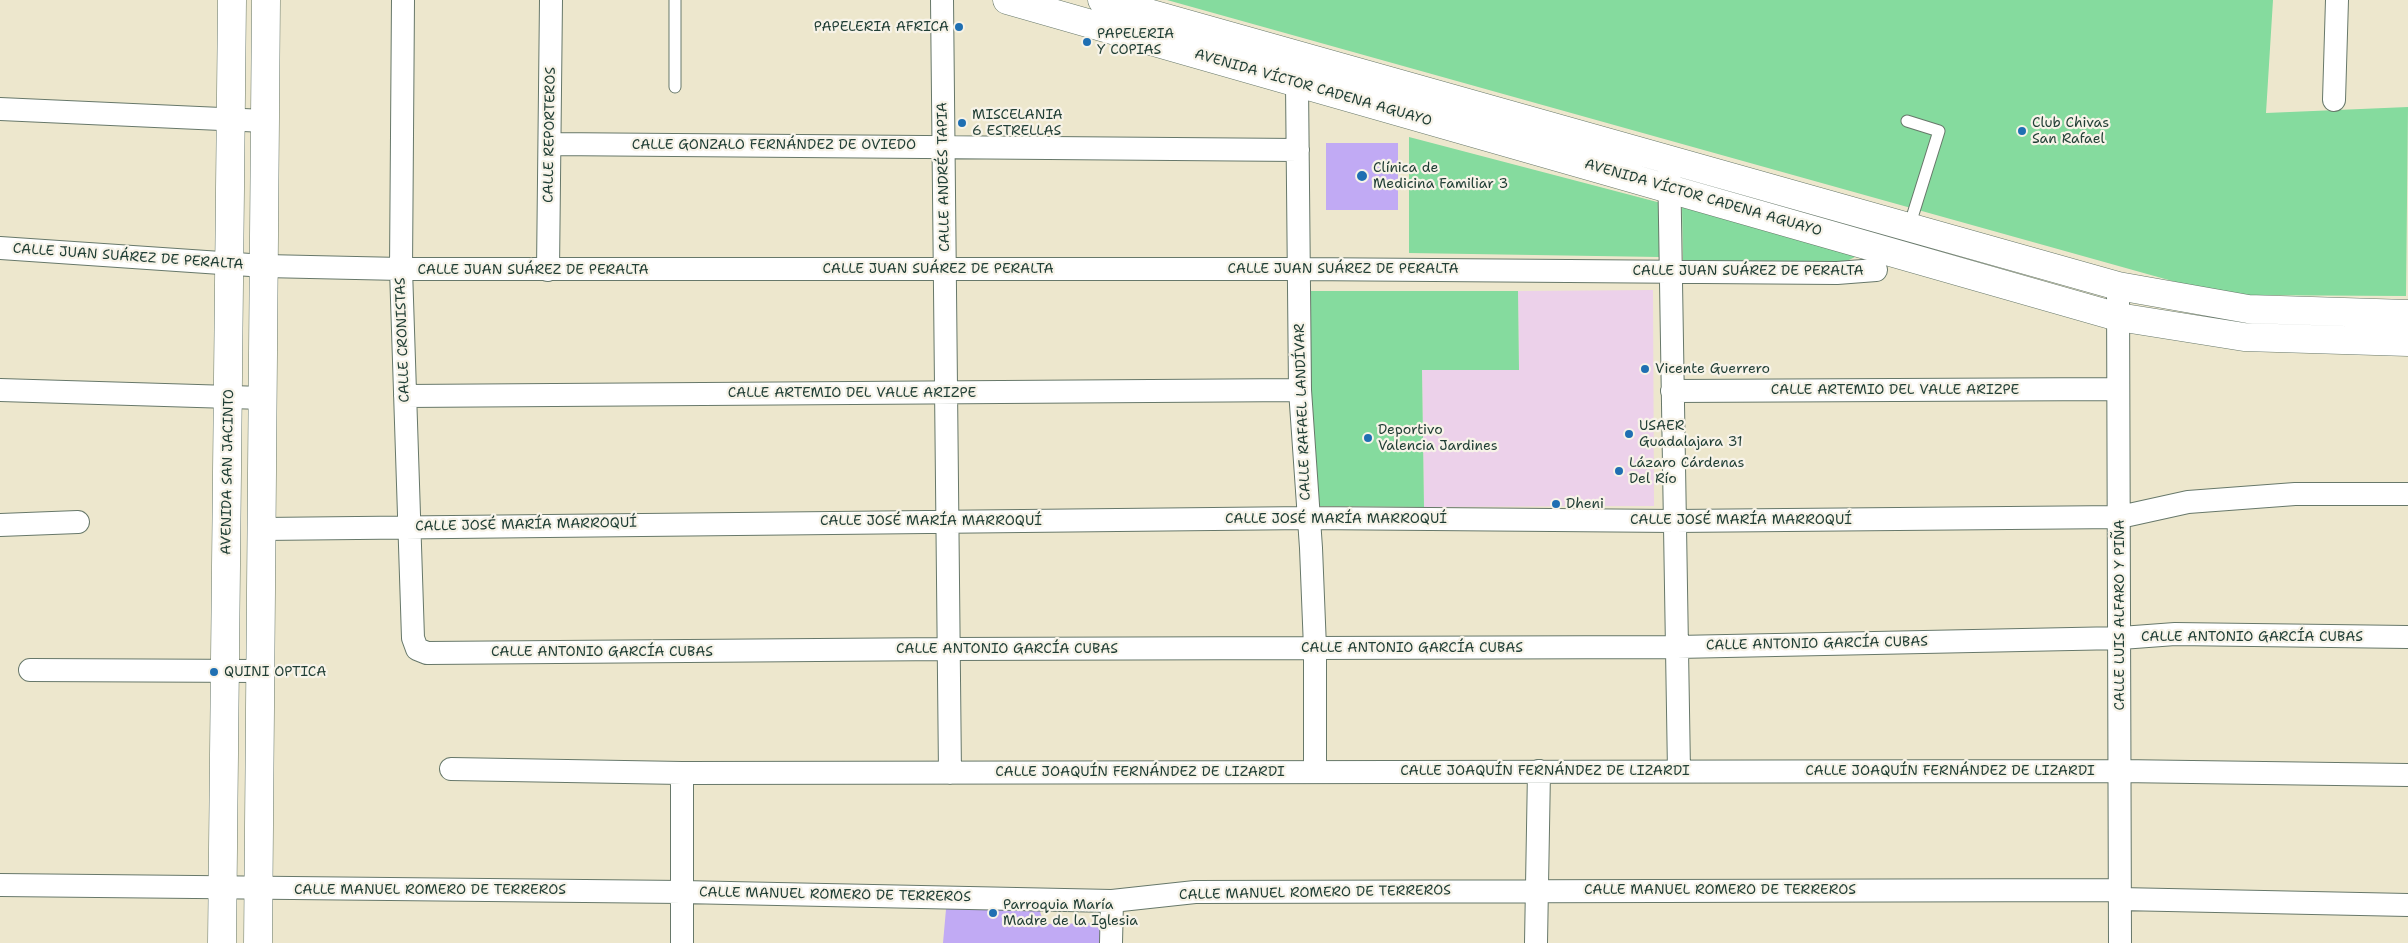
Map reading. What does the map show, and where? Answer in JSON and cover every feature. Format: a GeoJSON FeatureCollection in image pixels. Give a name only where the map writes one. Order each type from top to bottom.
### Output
{"type":"FeatureCollection","features":[{"type":"Feature","properties":{"kind":"street","name":"AVENIDA SAN JACINTO"},"geometry":{"type":"LineString","coordinates":[[222,943],[232,0]]}},
{"type":"Feature","properties":{"kind":"street"},"geometry":{"type":"LineString","coordinates":[[258,943],[266,0]]}},
{"type":"Feature","properties":{"kind":"street","name":"CALLE CRONISTAS"},"geometry":{"type":"LineString","coordinates":[[403,0],[401,269],[413,638],[417,649]]}},
{"type":"Feature","properties":{"kind":"street","name":"CALLE REPORTEROS"},"geometry":{"type":"LineString","coordinates":[[548,270],[551,0]]}},
{"type":"Feature","properties":{"kind":"street","name":"CALLE ANDRÉS TAPIA"},"geometry":{"type":"LineString","coordinates":[[942,0],[950,773]]}},
{"type":"Feature","properties":{"kind":"street","name":"AVENIDA VÍCTOR CADENA AGUAYO"},"geometry":{"type":"LineString","coordinates":[[1007,0],[1060,8],[1297,84],[2118,317],[2244,337],[2408,342]]}},
{"type":"Feature","properties":{"kind":"street","name":"AVENIDA VÍCTOR CADENA AGUAYO"},"geometry":{"type":"LineString","coordinates":[[1102,0],[2118,286],[2248,309],[2408,314]]}},
{"type":"Feature","properties":{"kind":"street"},"geometry":{"type":"LineString","coordinates":[[2334,100],[2337,0]]}},
{"type":"Feature","properties":{"kind":"street","name":"CALLE RAFAEL LANDÍVAR"},"geometry":{"type":"LineString","coordinates":[[1297,84],[1300,390],[1315,648],[1315,771]]}},
{"type":"Feature","properties":{"kind":"street"},"geometry":{"type":"LineString","coordinates":[[0,109],[264,122]]}},
{"type":"Feature","properties":{"kind":"street","name":"CALLE GONZALO FERNÁNDEZ DE OVIEDO"},"geometry":{"type":"LineString","coordinates":[[550,144],[1298,150]]}},
{"type":"Feature","properties":{"kind":"street"},"geometry":{"type":"LineString","coordinates":[[1669,159],[1679,771]]}},
{"type":"Feature","properties":{"kind":"street","name":"CALLE JUAN SUÁREZ DE PERALTA"},"geometry":{"type":"LineString","coordinates":[[0,248],[265,266],[401,269],[1299,269],[1838,272],[1876,270]]}},
{"type":"Feature","properties":{"kind":"street","name":"CALLE LUIS ALFARO Y PIÑA"},"geometry":{"type":"LineString","coordinates":[[2118,286],[2121,638],[2120,943]]}},
{"type":"Feature","properties":{"kind":"street","name":"CALLE ARTEMIO DEL VALLE ARIZPE"},"geometry":{"type":"LineString","coordinates":[[1672,391],[2118,389]]}},
{"type":"Feature","properties":{"kind":"street"},"geometry":{"type":"LineString","coordinates":[[0,390],[263,398]]}},
{"type":"Feature","properties":{"kind":"street","name":"CALLE ARTEMIO DEL VALLE ARIZPE"},"geometry":{"type":"LineString","coordinates":[[405,396],[1300,390]]}},
{"type":"Feature","properties":{"kind":"street","name":"CALLE JOSÉ MARÍA MARROQUÍ"},"geometry":{"type":"LineString","coordinates":[[262,529],[1308,518],[1675,521],[2120,516],[2188,502],[2295,494],[2408,494]]}},
{"type":"Feature","properties":{"kind":"street"},"geometry":{"type":"LineString","coordinates":[[0,525],[78,522]]}},
{"type":"Feature","properties":{"kind":"street","name":"CALLE ANTONIO GARCÍA CUBAS"},"geometry":{"type":"LineString","coordinates":[[417,649],[427,653],[1677,647],[2121,638],[2175,634],[2408,637]]}},
{"type":"Feature","properties":{"kind":"street"},"geometry":{"type":"LineString","coordinates":[[30,670],[260,671]]}},
{"type":"Feature","properties":{"kind":"street","name":"CALLE JOAQUÍN FERNÁNDEZ DE LIZARDI"},"geometry":{"type":"LineString","coordinates":[[451,769],[682,773],[2120,771],[2408,775]]}},
{"type":"Feature","properties":{"kind":"street"},"geometry":{"type":"LineString","coordinates":[[1536,943],[1540,771]]}},
{"type":"Feature","properties":{"kind":"street"},"geometry":{"type":"LineString","coordinates":[[682,773],[682,943]]}},
{"type":"Feature","properties":{"kind":"street","name":"CALLE MANUEL ROMERO DE TERREROS"},"geometry":{"type":"LineString","coordinates":[[0,885],[682,892],[1112,901],[1194,892],[1537,890],[2120,894],[2408,904]]}},
{"type":"Feature","properties":{"kind":"street"},"geometry":{"type":"LineString","coordinates":[[1111,943],[1112,901]]}},
{"type":"Feature","properties":{"kind":"lane"},"geometry":{"type":"LineString","coordinates":[[675,0],[675,87]]}},
{"type":"Feature","properties":{"kind":"lane"},"geometry":{"type":"LineString","coordinates":[[1907,121],[1939,131],[1910,227]]}},
{"type":"Feature","properties":{"kind":"shaded area"},"geometry":{"type":"Polygon","coordinates":[[[1653,290],[1654,506],[1424,507],[1422,370],[1519,370],[1518,291],[1653,290]]]}},
{"type":"Feature","properties":{"kind":"green space","name":"Club Chivas San Rafael"},"geometry":{"type":"Polygon","coordinates":[[[1167,0],[2273,0],[2266,113],[2408,107],[2406,296],[2234,295],[2208,291],[1167,0]]]}},
{"type":"Feature","properties":{"kind":"green space"},"geometry":{"type":"Polygon","coordinates":[[[1409,137],[1661,203],[1659,257],[1409,253],[1409,137]]]}},
{"type":"Feature","properties":{"kind":"green space"},"geometry":{"type":"Polygon","coordinates":[[[1682,207],[1861,254],[1837,266],[1683,261],[1682,207]]]}},
{"type":"Feature","properties":{"kind":"green space","name":"Deportivo Valencia Jardines"},"geometry":{"type":"Polygon","coordinates":[[[1306,291],[1518,291],[1519,370],[1422,370],[1424,507],[1315,506],[1306,291]]]}},
{"type":"Feature","properties":{"kind":"building","name":"Clínica de Medicina Familiar 3"},"geometry":{"type":"Polygon","coordinates":[[[1326,143],[1398,143],[1398,210],[1326,210],[1326,143]]]}},
{"type":"Feature","properties":{"kind":"building","name":"Parroquia María Madre de la Iglesia"},"geometry":{"type":"Polygon","coordinates":[[[947,898],[1037,902],[1044,924],[1103,923],[1103,943],[943,943],[947,898]]]}},
{"type":"Feature","properties":{"kind":"place","name":"PAPELERIA AFRICA"},"geometry":{"type":"Point","coordinates":[959,27]}},
{"type":"Feature","properties":{"kind":"place","name":"PAPELERIA Y COPIAS"},"geometry":{"type":"Point","coordinates":[1087,42]}},
{"type":"Feature","properties":{"kind":"place","name":"MISCELANIA 6 ESTRELLAS"},"geometry":{"type":"Point","coordinates":[962,123]}},
{"type":"Feature","properties":{"kind":"place","name":"Club Chivas San Rafael"},"geometry":{"type":"Point","coordinates":[2022,131]}},
{"type":"Feature","properties":{"kind":"place","name":"Clínica de Medicina Familiar 3"},"geometry":{"type":"Point","coordinates":[1362,176]}},
{"type":"Feature","properties":{"kind":"place","name":"Vicente Guerrero"},"geometry":{"type":"Point","coordinates":[1645,369]}},
{"type":"Feature","properties":{"kind":"place","name":"USAER Guadalajara 31"},"geometry":{"type":"Point","coordinates":[1629,434]}},
{"type":"Feature","properties":{"kind":"place","name":"Deportivo Valencia Jardines"},"geometry":{"type":"Point","coordinates":[1368,438]}},
{"type":"Feature","properties":{"kind":"place","name":"Lázaro Cárdenas Del Río"},"geometry":{"type":"Point","coordinates":[1619,471]}},
{"type":"Feature","properties":{"kind":"place","name":"Dheni"},"geometry":{"type":"Point","coordinates":[1556,504]}},
{"type":"Feature","properties":{"kind":"place","name":"QUINI OPTICA"},"geometry":{"type":"Point","coordinates":[214,672]}},
{"type":"Feature","properties":{"kind":"place","name":"Parroquia María Madre de la Iglesia"},"geometry":{"type":"Point","coordinates":[993,913]}}]}
